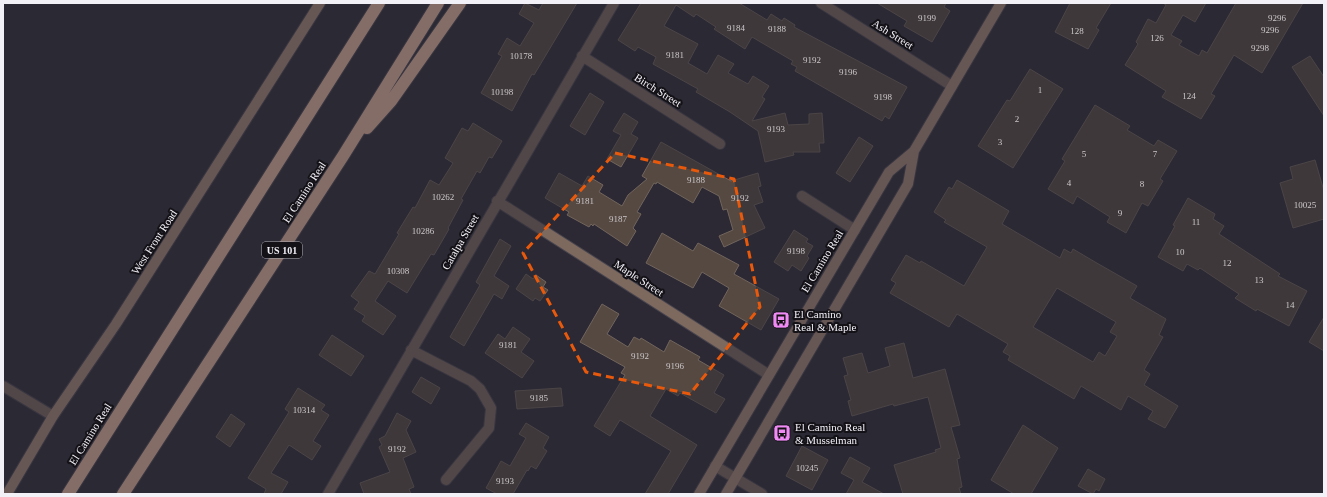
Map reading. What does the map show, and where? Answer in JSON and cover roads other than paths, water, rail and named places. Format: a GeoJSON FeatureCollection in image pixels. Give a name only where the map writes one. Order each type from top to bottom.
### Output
{"type":"FeatureCollection","features":[{"type":"Feature","properties":{"kind":"highway","name":"El Camino Real"},"geometry":{"type":"LineString","coordinates":[[68,494],[379,3]]}},
{"type":"Feature","properties":{"kind":"highway","name":"El Camino Real"},"geometry":{"type":"LineString","coordinates":[[123,494],[343,156],[438,3]]}},
{"type":"Feature","properties":{"kind":"highway"},"geometry":{"type":"LineString","coordinates":[[343,156],[391,101],[460,3]]}},
{"type":"Feature","properties":{"kind":"main road","name":"West Front Road"},"geometry":{"type":"LineString","coordinates":[[7,494],[53,416],[116,324],[320,3]]}},
{"type":"Feature","properties":{"kind":"main road","name":"El Camino Real"},"geometry":{"type":"LineString","coordinates":[[699,494],[889,172],[914,151],[1001,3]]}},
{"type":"Feature","properties":{"kind":"main road","name":"El Camino Real"},"geometry":{"type":"LineString","coordinates":[[726,494],[908,184],[914,151]]}},
{"type":"Feature","properties":{"kind":"street","name":"Catalpa Street"},"geometry":{"type":"LineString","coordinates":[[328,494],[497,201],[614,3]]}},
{"type":"Feature","properties":{"kind":"street","name":"Ash Street"},"geometry":{"type":"LineString","coordinates":[[821,3],[952,86]]}},
{"type":"Feature","properties":{"kind":"street","name":"Birch Street"},"geometry":{"type":"LineString","coordinates":[[582,56],[720,144]]}},
{"type":"Feature","properties":{"kind":"street"},"geometry":{"type":"LineString","coordinates":[[802,196],[855,230]]}},
{"type":"Feature","properties":{"kind":"street","name":"Maple Street"},"geometry":{"type":"LineString","coordinates":[[497,201],[769,375]]}},
{"type":"Feature","properties":{"kind":"street"},"geometry":{"type":"LineString","coordinates":[[411,350],[471,381],[480,389],[491,408],[489,428],[446,480]]}},
{"type":"Feature","properties":{"kind":"street"},"geometry":{"type":"LineString","coordinates":[[3,386],[53,416]]}},
{"type":"Feature","properties":{"kind":"street"},"geometry":{"type":"LineString","coordinates":[[715,466],[762,494]]}},
{"type":"Feature","properties":{"kind":"place","name":"El Camino Real & Maple"},"geometry":{"type":"Point","coordinates":[781,320]}},
{"type":"Feature","properties":{"kind":"place","name":"El Camino Real & Musselman"},"geometry":{"type":"Point","coordinates":[782,433]}}]}
